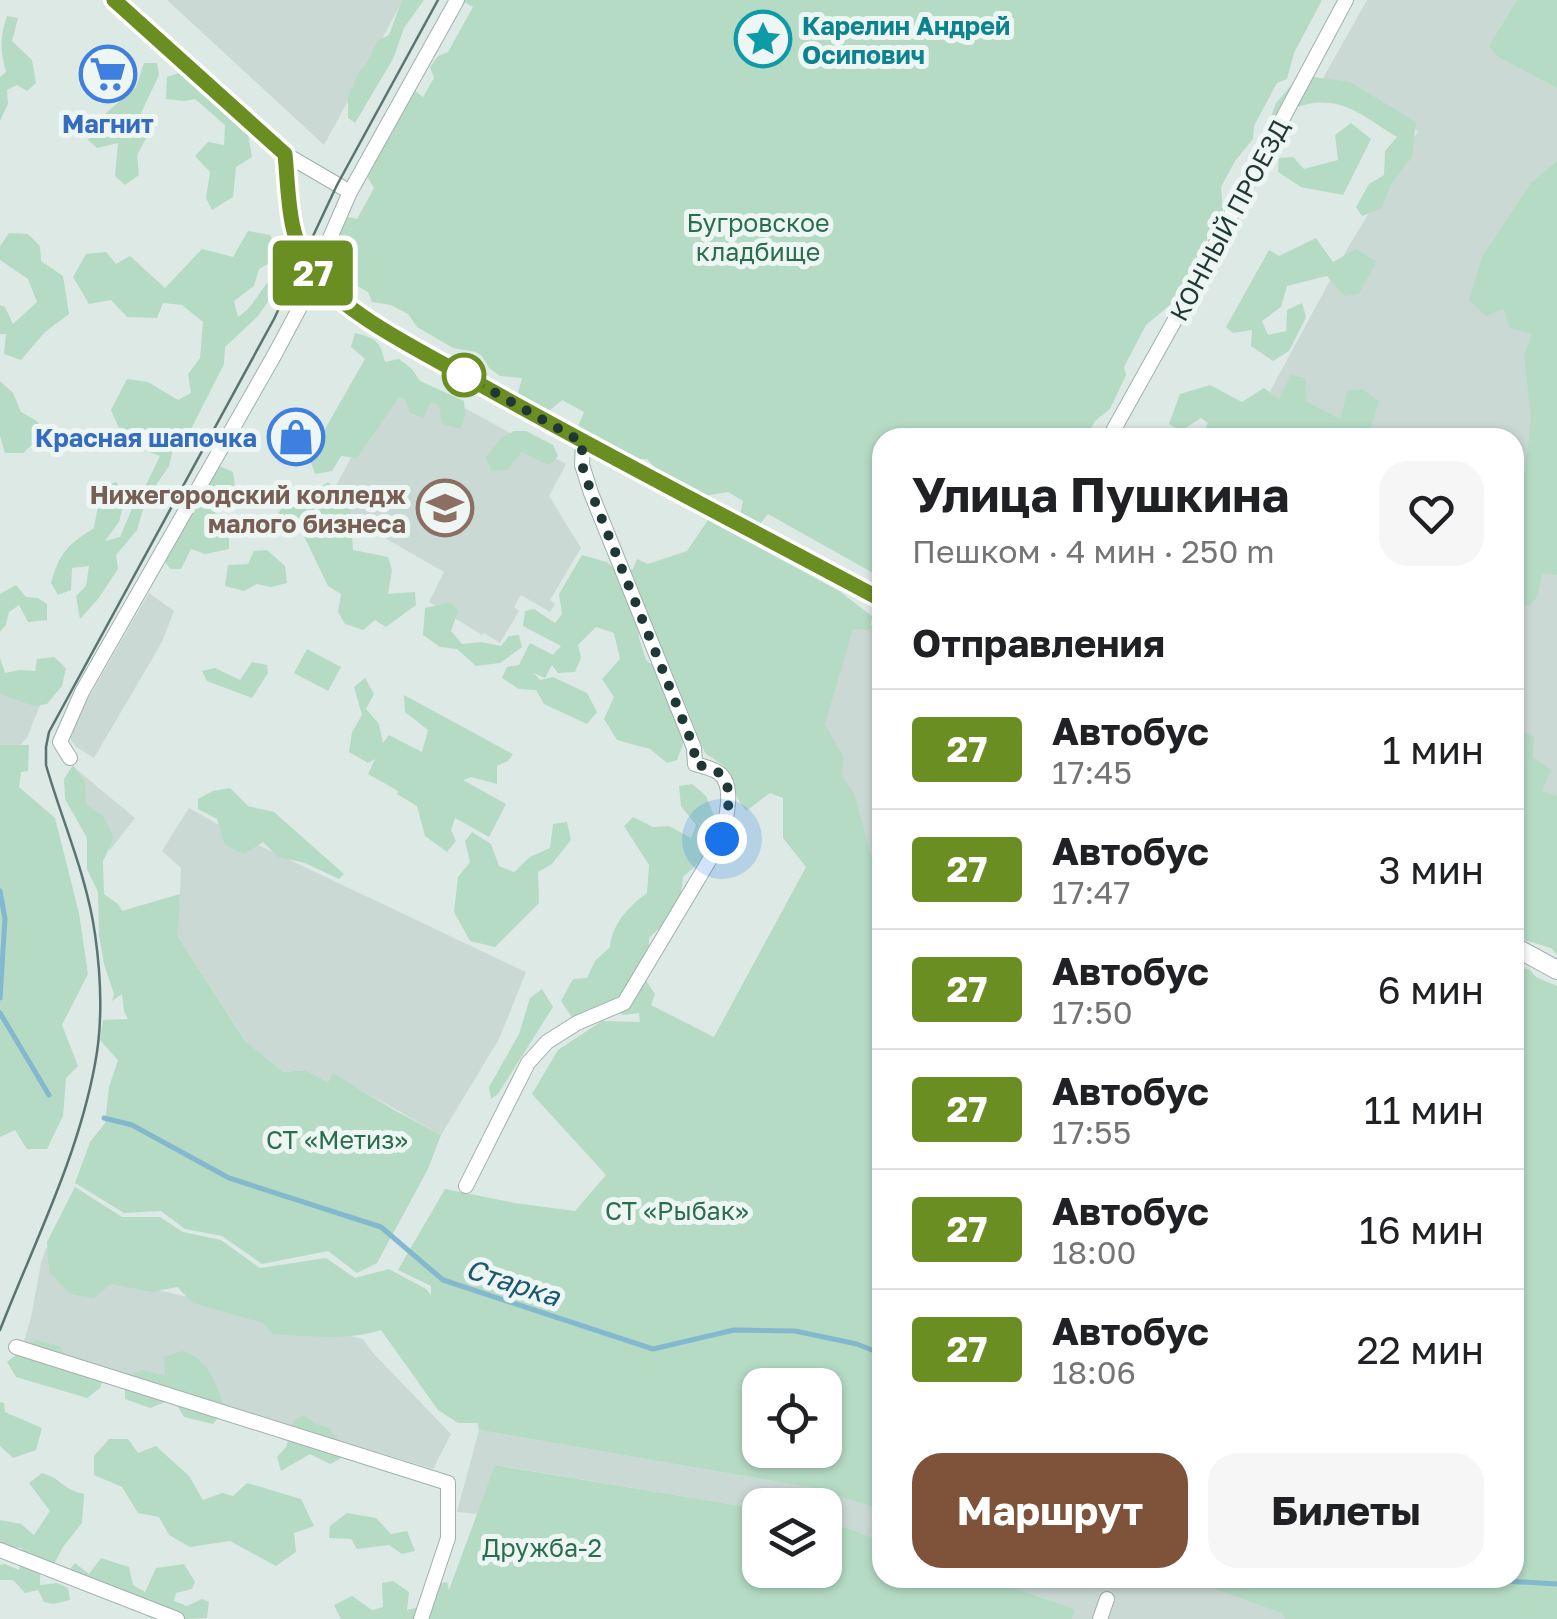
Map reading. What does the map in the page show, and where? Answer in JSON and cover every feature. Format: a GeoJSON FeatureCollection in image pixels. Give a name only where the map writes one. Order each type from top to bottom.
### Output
{"type":"FeatureCollection","features":[{"type":"Feature","properties":{"kind":"street"},"geometry":{"type":"LineString","coordinates":[[114,0],[285,154],[350,192]]}},
{"type":"Feature","properties":{"kind":"street"},"geometry":{"type":"LineString","coordinates":[[70,758],[60,742],[82,692],[275,354],[350,192],[457,0]]}},
{"type":"Feature","properties":{"kind":"street","name":"КОННЫЙ ПРОЕЗД"},"geometry":{"type":"LineString","coordinates":[[1115,428],[1346,0]]}},
{"type":"Feature","properties":{"kind":"street"},"geometry":{"type":"LineString","coordinates":[[285,154],[295,242],[314,275],[340,300],[395,336],[582,442],[872,595]]}},
{"type":"Feature","properties":{"kind":"street"},"geometry":{"type":"LineString","coordinates":[[288,190],[293,176],[307,168]]}},
{"type":"Feature","properties":{"kind":"street"},"geometry":{"type":"LineString","coordinates":[[466,1186],[528,1063],[547,1042],[577,1023],[624,1004],[722,839],[727,814],[728,786],[720,773],[695,764],[694,748],[591,492],[582,465],[582,442]]}},
{"type":"Feature","properties":{"kind":"street"},"geometry":{"type":"LineString","coordinates":[[1524,952],[1557,970]]}},
{"type":"Feature","properties":{"kind":"street"},"geometry":{"type":"LineString","coordinates":[[16,1347],[448,1483],[448,1538],[421,1619]]}},
{"type":"Feature","properties":{"kind":"street"},"geometry":{"type":"LineString","coordinates":[[0,1550],[177,1619]]}},
{"type":"Feature","properties":{"kind":"street"},"geometry":{"type":"LineString","coordinates":[[1100,1619],[1107,1599]]}},
{"type":"Feature","properties":{"kind":"shaded area"},"geometry":{"type":"Polygon","coordinates":[[[167,0],[403,0],[324,145],[167,0]]]}},
{"type":"Feature","properties":{"kind":"shaded area"},"geometry":{"type":"Polygon","coordinates":[[[1367,0],[1517,0],[1490,46],[1498,57],[1557,88],[1557,941],[1524,923],[1524,428],[1260,428],[1255,419],[1346,251],[1418,131],[1322,80],[1367,0]]]}},
{"type":"Feature","properties":{"kind":"shaded area","name":"Нижегородский колледж малого бизнеса"},"geometry":{"type":"Polygon","coordinates":[[[398,371],[566,464],[549,496],[581,548],[550,600],[555,604],[550,612],[521,595],[514,607],[519,611],[500,643],[429,602],[444,572],[326,504],[398,371]]]}},
{"type":"Feature","properties":{"kind":"shaded area"},"geometry":{"type":"Polygon","coordinates":[[[149,593],[174,611],[162,642],[94,758],[76,747],[70,730],[149,593]]]}},
{"type":"Feature","properties":{"kind":"shaded area"},"geometry":{"type":"Polygon","coordinates":[[[850,614],[872,626],[872,868],[867,863],[820,729],[850,614]]]}},
{"type":"Feature","properties":{"kind":"shaded area"},"geometry":{"type":"Polygon","coordinates":[[[0,670],[42,700],[27,738],[5,760],[0,755],[0,670]]]}},
{"type":"Feature","properties":{"kind":"shaded area"},"geometry":{"type":"Polygon","coordinates":[[[75,768],[135,818],[110,850],[78,796],[75,768]]]}},
{"type":"Feature","properties":{"kind":"shaded area"},"geometry":{"type":"Polygon","coordinates":[[[189,808],[237,835],[526,972],[499,1039],[441,1135],[333,1074],[328,1082],[305,1070],[283,1072],[249,1046],[178,937],[181,868],[162,851],[189,808]]]}},
{"type":"Feature","properties":{"kind":"shaded area"},"geometry":{"type":"Polygon","coordinates":[[[46,1248],[61,1250],[100,1276],[363,1339],[451,1434],[433,1469],[23,1344],[46,1248]]]}},
{"type":"Feature","properties":{"kind":"shaded area"},"geometry":{"type":"Polygon","coordinates":[[[479,1430],[811,1488],[742,1488],[742,1506],[496,1465],[477,1514],[457,1512],[479,1430]]]}},
{"type":"Feature","properties":{"kind":"shaded area"},"geometry":{"type":"Polygon","coordinates":[[[842,1498],[872,1507],[872,1537],[842,1526],[842,1498]]]}},
{"type":"Feature","properties":{"kind":"shaded area"},"geometry":{"type":"Polygon","coordinates":[[[1014,1588],[1212,1588],[1283,1613],[1285,1619],[1072,1619],[1075,1609],[1014,1588]]]}},
{"type":"Feature","properties":{"kind":"green space"},"geometry":{"type":"Polygon","coordinates":[[[402,0],[424,0],[404,28],[393,59],[355,123],[348,118],[348,98],[377,41],[389,35],[402,0]]]}},
{"type":"Feature","properties":{"kind":"green space","name":"Бугровское кладбище"},"geometry":{"type":"Polygon","coordinates":[[[1322,0],[1294,53],[1287,79],[1277,83],[1254,126],[1253,139],[1221,187],[1224,223],[1207,236],[1206,256],[1171,304],[1146,325],[1124,367],[1126,375],[1110,409],[1091,428],[872,428],[872,572],[768,514],[760,524],[740,515],[743,501],[728,492],[705,496],[662,476],[647,459],[626,459],[576,431],[584,412],[562,400],[547,413],[517,397],[522,378],[500,376],[476,352],[453,348],[417,327],[408,314],[391,305],[372,302],[368,292],[329,270],[340,249],[337,235],[348,217],[357,219],[374,188],[368,178],[373,152],[392,134],[402,98],[415,91],[423,97],[434,78],[430,67],[438,56],[448,52],[473,7],[464,2],[1322,0]]]}},
{"type":"Feature","properties":{"kind":"green space"},"geometry":{"type":"Polygon","coordinates":[[[1517,0],[1557,0],[1557,88],[1498,57],[1489,46],[1517,0]]]}},
{"type":"Feature","properties":{"kind":"green space"},"geometry":{"type":"Polygon","coordinates":[[[7,16],[18,18],[12,41],[32,60],[36,83],[27,91],[17,85],[7,90],[8,104],[0,121],[0,77],[6,72],[2,37],[7,16]]]}},
{"type":"Feature","properties":{"kind":"green space"},"geometry":{"type":"Polygon","coordinates":[[[144,63],[157,63],[159,75],[141,113],[149,133],[137,155],[139,175],[125,185],[115,176],[118,143],[97,148],[88,140],[97,121],[136,87],[144,63]]]}},
{"type":"Feature","properties":{"kind":"green space"},"geometry":{"type":"Polygon","coordinates":[[[183,72],[201,92],[227,105],[246,122],[252,157],[236,167],[233,197],[212,210],[206,198],[210,172],[195,156],[208,142],[224,145],[225,125],[195,99],[166,99],[167,77],[183,72]]]}},
{"type":"Feature","properties":{"kind":"green space"},"geometry":{"type":"Polygon","coordinates":[[[1300,75],[1350,82],[1416,122],[1412,157],[1391,184],[1382,208],[1362,216],[1356,207],[1369,184],[1384,175],[1385,151],[1397,137],[1359,113],[1335,104],[1308,104],[1292,109],[1290,129],[1272,146],[1263,139],[1276,103],[1300,75]]]}},
{"type":"Feature","properties":{"kind":"green space"},"geometry":{"type":"Polygon","coordinates":[[[1351,123],[1371,139],[1343,195],[1301,187],[1278,172],[1279,158],[1293,157],[1304,169],[1338,160],[1335,135],[1351,123]]]}},
{"type":"Feature","properties":{"kind":"green space"},"geometry":{"type":"Polygon","coordinates":[[[1557,161],[1557,575],[1542,573],[1538,595],[1531,605],[1524,606],[1524,480],[1531,418],[1524,355],[1532,334],[1510,328],[1503,309],[1486,316],[1469,300],[1482,257],[1531,183],[1557,161]]]}},
{"type":"Feature","properties":{"kind":"green space"},"geometry":{"type":"Polygon","coordinates":[[[248,231],[270,235],[275,244],[273,261],[259,269],[254,286],[234,301],[238,317],[273,277],[274,293],[258,316],[225,347],[224,364],[191,429],[175,441],[169,466],[152,491],[146,485],[160,456],[126,444],[111,410],[127,379],[148,382],[178,400],[191,393],[188,374],[200,358],[203,322],[182,305],[163,303],[157,318],[127,317],[111,300],[89,304],[73,277],[86,254],[106,252],[116,264],[130,256],[165,288],[202,249],[233,257],[248,231]]]}},
{"type":"Feature","properties":{"kind":"green space"},"geometry":{"type":"Polygon","coordinates":[[[9,233],[28,234],[40,246],[41,261],[63,276],[69,314],[45,332],[21,360],[4,354],[6,334],[0,334],[0,305],[13,324],[37,302],[28,279],[0,260],[0,246],[9,233]]]}},
{"type":"Feature","properties":{"kind":"green space"},"geometry":{"type":"Polygon","coordinates":[[[1316,238],[1333,262],[1356,249],[1376,262],[1359,294],[1344,296],[1327,276],[1287,286],[1281,307],[1262,321],[1268,335],[1286,331],[1287,310],[1302,303],[1306,317],[1289,351],[1273,361],[1251,346],[1252,330],[1233,333],[1226,327],[1269,250],[1279,256],[1316,238]]]}},
{"type":"Feature","properties":{"kind":"green space"},"geometry":{"type":"Polygon","coordinates":[[[355,333],[376,342],[385,362],[399,359],[420,381],[464,401],[465,415],[461,429],[442,424],[439,405],[431,402],[423,418],[410,413],[406,400],[399,397],[357,458],[341,456],[332,471],[315,474],[309,457],[365,359],[351,347],[355,333]]]}},
{"type":"Feature","properties":{"kind":"green space"},"geometry":{"type":"Polygon","coordinates":[[[1291,375],[1305,378],[1307,402],[1341,419],[1347,391],[1362,389],[1379,401],[1371,428],[1206,428],[1208,423],[1201,418],[1186,428],[1169,424],[1180,394],[1210,385],[1242,402],[1264,388],[1279,399],[1291,375]]]}},
{"type":"Feature","properties":{"kind":"green space"},"geometry":{"type":"Polygon","coordinates":[[[0,381],[13,393],[21,412],[37,421],[44,434],[23,453],[5,453],[0,436],[0,381]]]}},
{"type":"Feature","properties":{"kind":"green space"},"geometry":{"type":"Polygon","coordinates":[[[514,431],[526,431],[553,445],[558,456],[549,465],[522,452],[507,470],[491,471],[486,457],[501,438],[514,431]]]}},
{"type":"Feature","properties":{"kind":"green space"},"geometry":{"type":"Polygon","coordinates":[[[208,461],[233,472],[235,486],[215,513],[229,539],[229,549],[205,554],[191,549],[181,569],[170,569],[159,551],[184,522],[196,475],[208,461]]]}},
{"type":"Feature","properties":{"kind":"green space"},"geometry":{"type":"Polygon","coordinates":[[[116,482],[126,495],[119,522],[105,541],[120,537],[134,504],[145,503],[137,530],[116,555],[118,569],[80,619],[76,596],[86,586],[89,566],[72,568],[71,590],[58,595],[51,583],[66,550],[94,528],[101,489],[116,482]]]}},
{"type":"Feature","properties":{"kind":"green space"},"geometry":{"type":"Polygon","coordinates":[[[328,482],[350,506],[353,550],[388,557],[392,570],[388,594],[415,592],[416,605],[386,627],[375,620],[363,630],[345,624],[338,612],[341,594],[328,586],[301,530],[282,531],[274,521],[290,493],[304,490],[312,507],[319,488],[328,482]]]}},
{"type":"Feature","properties":{"kind":"green space","name":"СТ «Рыбак»"},"geometry":{"type":"Polygon","coordinates":[[[708,520],[839,591],[872,616],[870,630],[853,629],[825,724],[844,758],[842,776],[855,795],[872,857],[872,1507],[842,1498],[842,1488],[811,1488],[479,1430],[478,1423],[458,1423],[438,1410],[381,1330],[341,1337],[273,1334],[263,1323],[193,1303],[177,1287],[152,1292],[111,1284],[94,1298],[70,1294],[49,1272],[47,1242],[75,1187],[122,1217],[160,1217],[183,1232],[221,1240],[260,1268],[326,1258],[355,1278],[389,1269],[431,1295],[431,1286],[398,1270],[445,1189],[575,1211],[606,1175],[532,1094],[558,1050],[602,1021],[640,1022],[639,1013],[623,1015],[609,1005],[573,1019],[561,1001],[573,979],[587,978],[595,961],[610,947],[622,916],[647,893],[649,865],[624,826],[633,817],[653,827],[669,826],[691,838],[696,825],[681,806],[679,786],[692,784],[706,796],[718,826],[703,859],[683,877],[674,911],[649,938],[649,953],[640,971],[655,994],[651,1005],[714,1037],[806,867],[783,838],[783,798],[770,793],[746,811],[724,766],[705,753],[630,570],[637,559],[648,564],[687,551],[708,520]]]}},
{"type":"Feature","properties":{"kind":"green space"},"geometry":{"type":"Polygon","coordinates":[[[267,550],[285,566],[287,583],[271,587],[257,584],[244,591],[225,586],[228,565],[248,564],[254,551],[267,550]]]}},
{"type":"Feature","properties":{"kind":"green space"},"geometry":{"type":"Polygon","coordinates":[[[582,555],[607,562],[625,580],[625,599],[639,620],[639,638],[646,660],[660,671],[690,726],[677,760],[667,763],[650,749],[617,740],[604,719],[614,697],[602,679],[620,659],[614,633],[596,627],[578,645],[581,658],[575,672],[558,673],[552,665],[545,678],[534,673],[540,680],[553,677],[587,693],[597,712],[587,724],[544,704],[536,690],[519,689],[502,678],[507,667],[519,665],[530,643],[553,655],[561,646],[523,626],[525,611],[534,609],[555,623],[562,614],[559,594],[582,555]]]}},
{"type":"Feature","properties":{"kind":"green space"},"geometry":{"type":"Polygon","coordinates":[[[16,585],[26,597],[47,604],[47,620],[28,622],[19,605],[9,612],[0,632],[0,594],[16,585]]]}},
{"type":"Feature","properties":{"kind":"green space"},"geometry":{"type":"Polygon","coordinates":[[[451,602],[458,611],[451,631],[462,644],[501,646],[509,636],[519,635],[522,647],[500,663],[476,666],[457,649],[440,647],[423,635],[425,608],[451,602]]]}},
{"type":"Feature","properties":{"kind":"green space"},"geometry":{"type":"Polygon","coordinates":[[[307,649],[341,667],[328,691],[294,673],[307,649]]]}},
{"type":"Feature","properties":{"kind":"green space"},"geometry":{"type":"Polygon","coordinates":[[[54,657],[66,668],[62,686],[47,704],[34,706],[0,694],[0,658],[5,673],[35,671],[37,659],[54,657]]]}},
{"type":"Feature","properties":{"kind":"green space"},"geometry":{"type":"Polygon","coordinates":[[[252,662],[267,665],[268,673],[252,698],[207,681],[202,671],[215,668],[240,680],[252,662]]]}},
{"type":"Feature","properties":{"kind":"green space"},"geometry":{"type":"Polygon","coordinates":[[[365,678],[374,694],[366,709],[379,724],[383,743],[389,735],[422,752],[428,730],[405,712],[404,695],[513,754],[497,766],[497,784],[471,777],[463,780],[506,804],[489,837],[455,818],[451,830],[456,841],[447,852],[425,836],[417,806],[368,774],[375,759],[368,763],[349,752],[352,732],[362,715],[354,687],[365,678]]]}},
{"type":"Feature","properties":{"kind":"green space"},"geometry":{"type":"Polygon","coordinates":[[[1524,732],[1534,737],[1533,757],[1551,770],[1542,791],[1557,796],[1557,955],[1551,948],[1524,940],[1524,732]]]}},
{"type":"Feature","properties":{"kind":"green space"},"geometry":{"type":"Polygon","coordinates":[[[0,745],[29,745],[28,771],[21,772],[19,787],[55,818],[79,913],[88,974],[62,1025],[78,1066],[66,1078],[63,1116],[47,1149],[27,1149],[15,1130],[0,1137],[0,745]]]}},
{"type":"Feature","properties":{"kind":"green space","name":"СТ «Метиз»"},"geometry":{"type":"Polygon","coordinates":[[[73,765],[85,782],[86,804],[104,817],[114,838],[103,861],[104,894],[122,911],[180,894],[178,937],[246,1042],[283,1072],[305,1070],[328,1082],[333,1073],[441,1135],[428,1169],[377,1263],[357,1273],[328,1251],[262,1264],[222,1236],[185,1229],[161,1211],[124,1213],[75,1183],[90,1142],[105,1123],[109,1087],[118,1060],[100,1040],[103,1020],[128,1019],[122,994],[112,1001],[114,994],[99,935],[98,892],[87,869],[87,838],[65,799],[64,779],[73,765]]]}},
{"type":"Feature","properties":{"kind":"green space"},"geometry":{"type":"Polygon","coordinates":[[[230,788],[248,806],[274,812],[344,874],[339,879],[305,863],[278,857],[263,842],[244,854],[225,845],[217,819],[198,809],[198,799],[230,788]]]}},
{"type":"Feature","properties":{"kind":"green space"},"geometry":{"type":"Polygon","coordinates":[[[567,822],[571,840],[552,864],[538,872],[539,903],[495,947],[470,941],[454,912],[458,877],[470,862],[465,841],[472,832],[491,844],[499,866],[514,872],[530,857],[550,848],[553,824],[567,822]]]}},
{"type":"Feature","properties":{"kind":"green space"},"geometry":{"type":"Polygon","coordinates":[[[1524,969],[1529,969],[1536,977],[1557,986],[1557,1619],[1285,1619],[1282,1613],[1212,1588],[1524,1588],[1524,969]]]}},
{"type":"Feature","properties":{"kind":"green space"},"geometry":{"type":"Polygon","coordinates":[[[542,989],[553,1007],[498,1094],[491,1099],[489,1087],[519,1034],[530,998],[542,989]]]}},
{"type":"Feature","properties":{"kind":"green space"},"geometry":{"type":"Polygon","coordinates":[[[35,1340],[60,1346],[72,1367],[104,1377],[100,1388],[87,1398],[16,1377],[7,1362],[35,1340]]]}},
{"type":"Feature","properties":{"kind":"green space"},"geometry":{"type":"Polygon","coordinates":[[[182,1351],[199,1360],[215,1382],[225,1409],[213,1424],[184,1417],[173,1399],[150,1408],[125,1399],[125,1376],[143,1370],[165,1376],[164,1357],[182,1351]]]}},
{"type":"Feature","properties":{"kind":"green space"},"geometry":{"type":"Polygon","coordinates":[[[0,1402],[4,1403],[5,1412],[42,1428],[36,1450],[13,1458],[0,1446],[0,1402]]]}},
{"type":"Feature","properties":{"kind":"green space"},"geometry":{"type":"Polygon","coordinates":[[[304,1415],[329,1428],[341,1444],[340,1459],[330,1464],[310,1454],[281,1471],[277,1457],[286,1447],[294,1420],[304,1415]]]}},
{"type":"Feature","properties":{"kind":"green space"},"geometry":{"type":"Polygon","coordinates":[[[109,1439],[128,1439],[138,1453],[156,1446],[189,1476],[203,1500],[222,1493],[233,1496],[247,1483],[301,1499],[314,1526],[294,1533],[296,1552],[276,1566],[230,1541],[190,1547],[169,1535],[159,1517],[138,1513],[122,1487],[94,1475],[94,1456],[109,1439]]]}},
{"type":"Feature","properties":{"kind":"green space","name":"Дружба-2"},"geometry":{"type":"Polygon","coordinates":[[[495,1465],[742,1506],[742,1588],[842,1588],[842,1526],[872,1537],[872,1588],[1014,1588],[1075,1609],[1072,1619],[341,1619],[334,1605],[352,1596],[372,1610],[383,1607],[382,1583],[393,1581],[409,1592],[407,1610],[432,1604],[437,1584],[447,1582],[449,1590],[495,1465]]]}},
{"type":"Feature","properties":{"kind":"green space"},"geometry":{"type":"Polygon","coordinates":[[[42,1473],[84,1494],[82,1523],[52,1568],[40,1575],[40,1585],[57,1583],[68,1588],[70,1600],[53,1604],[44,1602],[38,1590],[25,1593],[13,1580],[0,1580],[0,1565],[19,1570],[22,1548],[0,1546],[0,1520],[21,1524],[34,1535],[50,1511],[29,1483],[42,1473]]]}},
{"type":"Feature","properties":{"kind":"green space"},"geometry":{"type":"Polygon","coordinates":[[[347,1513],[376,1518],[391,1534],[407,1531],[415,1551],[402,1554],[389,1545],[357,1549],[351,1539],[329,1538],[330,1526],[347,1513]]]}},
{"type":"Feature","properties":{"kind":"green space"},"geometry":{"type":"Polygon","coordinates":[[[101,1558],[129,1567],[133,1585],[145,1592],[156,1568],[184,1564],[195,1582],[192,1589],[176,1593],[174,1601],[187,1606],[202,1599],[209,1602],[207,1618],[185,1619],[170,1613],[151,1618],[140,1612],[133,1594],[117,1589],[100,1597],[74,1587],[66,1574],[75,1563],[89,1574],[101,1558]]]}},
{"type":"Feature","properties":{"kind":"waterway","name":"Старка"},"geometry":{"type":"LineString","coordinates":[[0,891],[5,919],[0,998]]}},
{"type":"Feature","properties":{"kind":"waterway","name":"Старка"},"geometry":{"type":"LineString","coordinates":[[0,1013],[49,1095]]}},
{"type":"Feature","properties":{"kind":"waterway","name":"Старка"},"geometry":{"type":"LineString","coordinates":[[104,1118],[132,1125],[229,1178],[381,1227],[443,1280],[653,1349],[734,1330],[795,1331],[872,1350]]}},
{"type":"Feature","properties":{"kind":"waterway","name":"Старка"},"geometry":{"type":"LineString","coordinates":[[1524,1582],[1557,1584]]}},
{"type":"Feature","properties":{"kind":"tram line"},"geometry":{"type":"LineString","coordinates":[[0,1330],[78,1133],[99,1032],[95,934],[80,870],[46,765],[49,732],[274,319],[337,185],[438,0]]}},
{"type":"Feature","properties":{"kind":"bus line","name":"27"},"geometry":{"type":"LineString","coordinates":[[114,0],[285,154],[295,242],[314,275],[340,300],[395,336],[582,442],[872,595]]}},
{"type":"Feature","properties":{"kind":"place","name":"Карелин Андрей Осипович"},"geometry":{"type":"Point","coordinates":[763,39]}},
{"type":"Feature","properties":{"kind":"place","name":"Магнит"},"geometry":{"type":"Point","coordinates":[108,74]}},
{"type":"Feature","properties":{"kind":"place","name":"Красная шапочка"},"geometry":{"type":"Point","coordinates":[296,437]}},
{"type":"Feature","properties":{"kind":"place","name":"Нижегородский колледж малого бизнеса"},"geometry":{"type":"Point","coordinates":[445,508]}},
{"type":"Feature","properties":{"kind":"route"},"geometry":{"type":"LineString","coordinates":[[464,375],[582,442],[582,465],[591,492],[694,748],[695,764],[720,773],[728,786],[722,839]]}}]}
